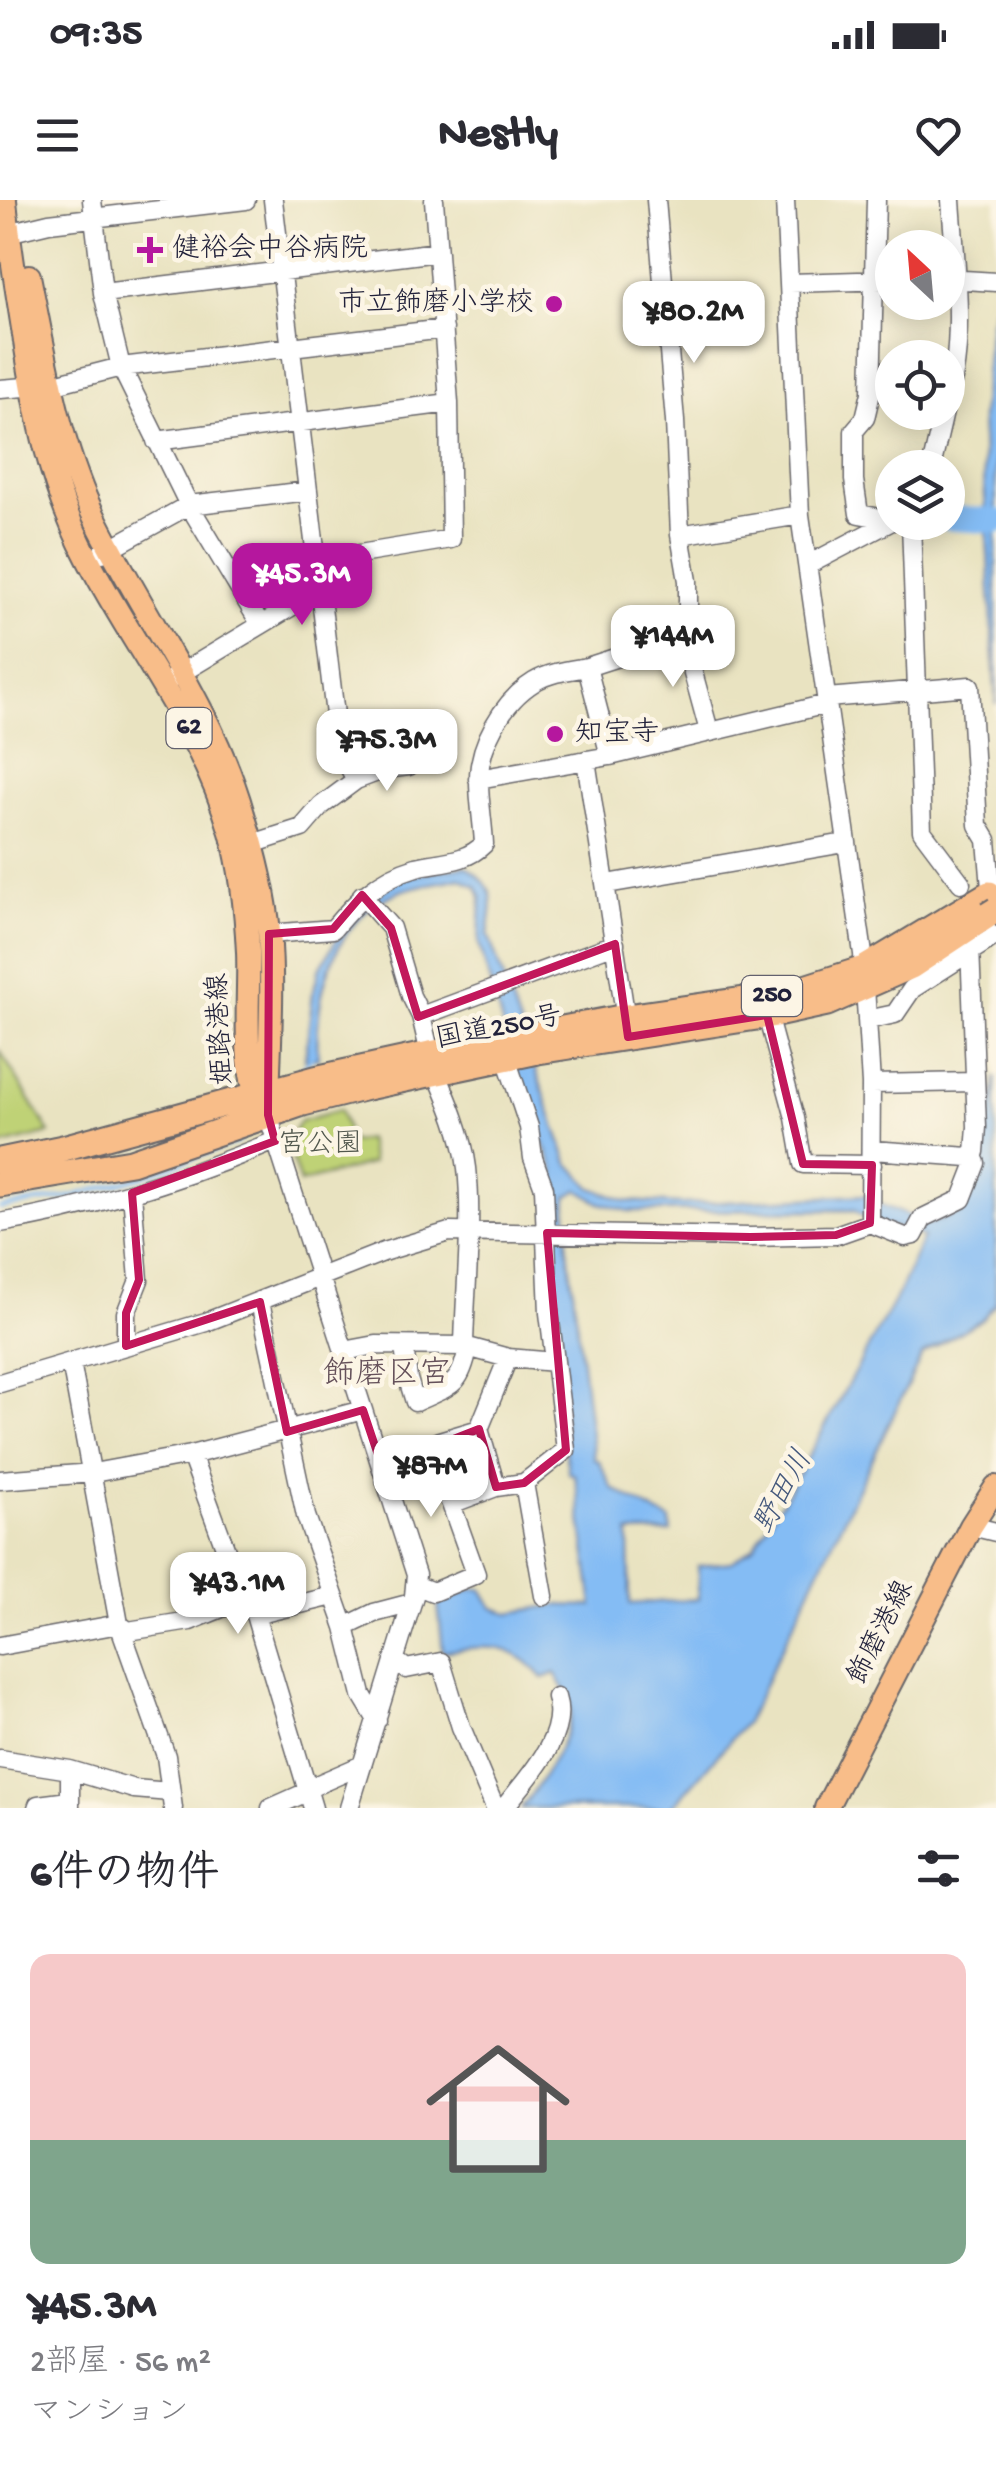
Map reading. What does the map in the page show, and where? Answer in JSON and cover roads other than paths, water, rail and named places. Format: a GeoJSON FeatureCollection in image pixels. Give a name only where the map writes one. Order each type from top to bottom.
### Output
{"type":"FeatureCollection","features":[{"type":"Feature","properties":{"kind":"highway","name":"国道250号"},"geometry":{"type":"LineString","coordinates":[[0,1162],[264,1101],[303,1102],[433,1063],[864,979],[911,966],[992,902]]}},
{"type":"Feature","properties":{"kind":"highway","name":"国道250号"},"geometry":{"type":"LineString","coordinates":[[627,1027],[767,1016],[827,1003],[864,979]]}},
{"type":"Feature","properties":{"kind":"highway","name":"国道250号"},"geometry":{"type":"LineString","coordinates":[[0,1184],[132,1162],[264,1101]]}},
{"type":"Feature","properties":{"kind":"main road","name":"姫路港線"},"geometry":{"type":"LineString","coordinates":[[7,200],[20,230],[51,472],[88,559],[216,740],[252,844],[269,934],[264,1101]]}},
{"type":"Feature","properties":{"kind":"main road","name":"姫路港線"},"geometry":{"type":"LineString","coordinates":[[7,200],[41,386],[206,759],[236,852],[246,924],[249,1072],[264,1101]]}},
{"type":"Feature","properties":{"kind":"main road","name":"飾磨港線"},"geometry":{"type":"LineString","coordinates":[[826,1808],[971,1526],[996,1488]]}},
{"type":"Feature","properties":{"kind":"street"},"geometry":{"type":"LineString","coordinates":[[20,230],[93,209],[246,200]]}},
{"type":"Feature","properties":{"kind":"street"},"geometry":{"type":"LineString","coordinates":[[273,200],[339,748],[356,780]]}},
{"type":"Feature","properties":{"kind":"street"},"geometry":{"type":"LineString","coordinates":[[317,561],[451,539],[449,403],[434,200]]}},
{"type":"Feature","properties":{"kind":"street"},"geometry":{"type":"LineString","coordinates":[[269,934],[334,928],[362,895],[385,879],[416,867],[474,854],[484,844],[478,779],[482,750],[517,694],[538,680],[683,636],[688,630],[656,200]]}},
{"type":"Feature","properties":{"kind":"street"},"geometry":{"type":"LineString","coordinates":[[785,200],[800,514],[864,979],[871,1084],[870,1224]]}},
{"type":"Feature","properties":{"kind":"street"},"geometry":{"type":"LineString","coordinates":[[876,200],[879,230]]}},
{"type":"Feature","properties":{"kind":"street"},"geometry":{"type":"LineString","coordinates":[[951,200],[951,230]]}},
{"type":"Feature","properties":{"kind":"street"},"geometry":{"type":"LineString","coordinates":[[93,209],[103,293],[121,367],[189,505],[261,625]]}},
{"type":"Feature","properties":{"kind":"street"},"geometry":{"type":"LineString","coordinates":[[103,293],[438,252]]}},
{"type":"Feature","properties":{"kind":"street"},"geometry":{"type":"LineString","coordinates":[[965,280],[996,282]]}},
{"type":"Feature","properties":{"kind":"street"},"geometry":{"type":"LineString","coordinates":[[790,283],[875,281]]}},
{"type":"Feature","properties":{"kind":"street"},"geometry":{"type":"LineString","coordinates":[[875,517],[860,514],[854,480],[854,431],[865,418],[871,393],[879,320]]}},
{"type":"Feature","properties":{"kind":"street"},"geometry":{"type":"LineString","coordinates":[[0,389],[41,386],[121,367],[444,329]]}},
{"type":"Feature","properties":{"kind":"street"},"geometry":{"type":"LineString","coordinates":[[156,440],[449,403]]}},
{"type":"Feature","properties":{"kind":"street"},"geometry":{"type":"LineString","coordinates":[[88,559],[189,505],[308,491]]}},
{"type":"Feature","properties":{"kind":"street"},"geometry":{"type":"LineString","coordinates":[[680,535],[800,514]]}},
{"type":"Feature","properties":{"kind":"street"},"geometry":{"type":"LineString","coordinates":[[808,565],[875,529]]}},
{"type":"Feature","properties":{"kind":"street"},"geometry":{"type":"LineString","coordinates":[[912,540],[922,831],[961,883]]}},
{"type":"Feature","properties":{"kind":"street"},"geometry":{"type":"LineString","coordinates":[[172,678],[319,590]]}},
{"type":"Feature","properties":{"kind":"street"},"geometry":{"type":"LineString","coordinates":[[683,636],[709,731]]}},
{"type":"Feature","properties":{"kind":"street"},"geometry":{"type":"LineString","coordinates":[[588,667],[610,756]]}},
{"type":"Feature","properties":{"kind":"street"},"geometry":{"type":"LineString","coordinates":[[478,779],[610,756],[827,701],[970,686],[978,825],[987,840],[995,936],[912,989],[895,1014],[867,1020]]}},
{"type":"Feature","properties":{"kind":"street"},"geometry":{"type":"LineString","coordinates":[[586,760],[627,1027]]}},
{"type":"Feature","properties":{"kind":"street"},"geometry":{"type":"LineString","coordinates":[[252,844],[302,828],[321,806],[356,780],[409,766]]}},
{"type":"Feature","properties":{"kind":"street"},"geometry":{"type":"LineString","coordinates":[[607,884],[845,844]]}},
{"type":"Feature","properties":{"kind":"street"},"geometry":{"type":"LineString","coordinates":[[362,895],[391,928],[467,1164],[463,1374],[452,1384],[415,1402],[404,1346]]}},
{"type":"Feature","properties":{"kind":"street"},"geometry":{"type":"LineString","coordinates":[[421,1016],[615,944]]}},
{"type":"Feature","properties":{"kind":"street"},"geometry":{"type":"LineString","coordinates":[[0,1383],[260,1302],[427,1237],[466,1232],[750,1238],[836,1234],[870,1224],[905,1237],[962,1199],[976,1163],[972,1154],[977,1127],[971,949]]}},
{"type":"Feature","properties":{"kind":"street"},"geometry":{"type":"LineString","coordinates":[[767,1016],[804,1164],[972,1154]]}},
{"type":"Feature","properties":{"kind":"street"},"geometry":{"type":"LineString","coordinates":[[451,1504],[496,1487],[524,1483],[566,1450],[546,1276],[544,1188],[529,1127],[501,1049]]}},
{"type":"Feature","properties":{"kind":"street"},"geometry":{"type":"LineString","coordinates":[[871,1084],[976,1082]]}},
{"type":"Feature","properties":{"kind":"street"},"geometry":{"type":"LineString","coordinates":[[264,1101],[411,1556],[413,1594],[349,1808]]}},
{"type":"Feature","properties":{"kind":"street"},"geometry":{"type":"LineString","coordinates":[[0,1223],[47,1216],[203,1172],[275,1141]]}},
{"type":"Feature","properties":{"kind":"street"},"geometry":{"type":"LineString","coordinates":[[126,1346],[126,1313],[139,1280],[132,1193]]}},
{"type":"Feature","properties":{"kind":"street"},"geometry":{"type":"LineString","coordinates":[[260,1302],[306,1516],[345,1626],[362,1695],[376,1720]]}},
{"type":"Feature","properties":{"kind":"street"},"geometry":{"type":"LineString","coordinates":[[344,1351],[376,1345],[466,1347],[508,1358],[554,1362]]}},
{"type":"Feature","properties":{"kind":"street"},"geometry":{"type":"LineString","coordinates":[[496,1487],[479,1428],[508,1358]]}},
{"type":"Feature","properties":{"kind":"street"},"geometry":{"type":"LineString","coordinates":[[0,1759],[70,1770],[172,1800],[166,1756],[119,1624],[71,1362]]}},
{"type":"Feature","properties":{"kind":"street"},"geometry":{"type":"LineString","coordinates":[[0,1480],[93,1473],[191,1455],[362,1410]]}},
{"type":"Feature","properties":{"kind":"street"},"geometry":{"type":"LineString","coordinates":[[382,1467],[479,1428]]}},
{"type":"Feature","properties":{"kind":"street"},"geometry":{"type":"LineString","coordinates":[[345,1626],[413,1594],[434,1592],[476,1574],[451,1504],[424,1448]]}},
{"type":"Feature","properties":{"kind":"street"},"geometry":{"type":"LineString","coordinates":[[191,1455],[250,1607],[309,1796]]}},
{"type":"Feature","properties":{"kind":"street"},"geometry":{"type":"LineString","coordinates":[[548,1467],[566,1477]]}},
{"type":"Feature","properties":{"kind":"street"},"geometry":{"type":"LineString","coordinates":[[524,1483],[544,1596]]}},
{"type":"Feature","properties":{"kind":"street"},"geometry":{"type":"LineString","coordinates":[[971,1526],[996,1532]]}},
{"type":"Feature","properties":{"kind":"street"},"geometry":{"type":"LineString","coordinates":[[0,1646],[119,1624],[128,1630],[333,1596]]}},
{"type":"Feature","properties":{"kind":"street"},"geometry":{"type":"LineString","coordinates":[[394,1659],[406,1668],[441,1662],[460,1727],[495,1808]]}},
{"type":"Feature","properties":{"kind":"street"},"geometry":{"type":"LineString","coordinates":[[504,1808],[536,1766],[556,1730],[560,1709],[556,1698]]}},
{"type":"Feature","properties":{"kind":"street"},"geometry":{"type":"LineString","coordinates":[[271,1808],[309,1796],[362,1765]]}},
{"type":"Feature","properties":{"kind":"street"},"geometry":{"type":"LineString","coordinates":[[37,1808],[69,1805],[70,1770]]}},
{"type":"Feature","properties":{"kind":"water"},"geometry":{"type":"Polygon","coordinates":[[[996,304],[996,705],[981,418],[990,323],[996,304]]]}},
{"type":"Feature","properties":{"kind":"water"},"geometry":{"type":"Polygon","coordinates":[[[465,866],[488,888],[492,903],[488,934],[568,1162],[592,1188],[626,1201],[681,1204],[866,1195],[874,1202],[929,1224],[961,1212],[979,1181],[996,1077],[996,1303],[982,1319],[922,1355],[747,1721],[671,1808],[521,1808],[566,1732],[571,1709],[565,1691],[555,1673],[543,1678],[520,1657],[498,1648],[443,1652],[438,1604],[472,1589],[482,1589],[493,1608],[509,1613],[557,1605],[593,1606],[575,1475],[569,1473],[566,1458],[553,1249],[555,1172],[516,1073],[479,943],[481,897],[477,887],[460,878],[413,887],[375,904],[357,921],[343,940],[324,986],[318,1059],[305,1059],[319,970],[350,916],[400,878],[465,866]],[[578,1190],[567,1197],[567,1242],[594,1459],[599,1461],[612,1488],[670,1520],[671,1532],[629,1533],[630,1604],[698,1599],[698,1566],[731,1562],[754,1547],[900,1290],[923,1237],[870,1220],[855,1210],[628,1211],[600,1203],[578,1190]]]}},
{"type":"Feature","properties":{"kind":"waterway"},"geometry":{"type":"LineString","coordinates":[[965,519],[996,521]]}},
{"type":"Feature","properties":{"kind":"waterway"},"geometry":{"type":"LineString","coordinates":[[299,1073],[312,1057]]}},
{"type":"Feature","properties":{"kind":"waterway"},"geometry":{"type":"LineString","coordinates":[[0,1208],[70,1197],[141,1177],[238,1142],[243,1136]]}},
{"type":"Feature","properties":{"kind":"place","name":"健裕会中谷病院"},"geometry":{"type":"Point","coordinates":[150,250]}},
{"type":"Feature","properties":{"kind":"place","name":"市立飾磨小学校"},"geometry":{"type":"Point","coordinates":[554,304]}},
{"type":"Feature","properties":{"kind":"place","name":"知宝寺"},"geometry":{"type":"Point","coordinates":[555,734]}},
{"type":"Feature","properties":{"kind":"district","name":"飾磨区宮"},"geometry":{"type":"Point","coordinates":[387,1376]}},
{"type":"Feature","properties":{"kind":"park label","name":"宮公園"},"geometry":{"type":"Point","coordinates":[320,1145]}},
{"type":"Feature","properties":{"kind":"water label","name":"野田川"},"geometry":{"type":"Point","coordinates":[785,1493]}}]}
